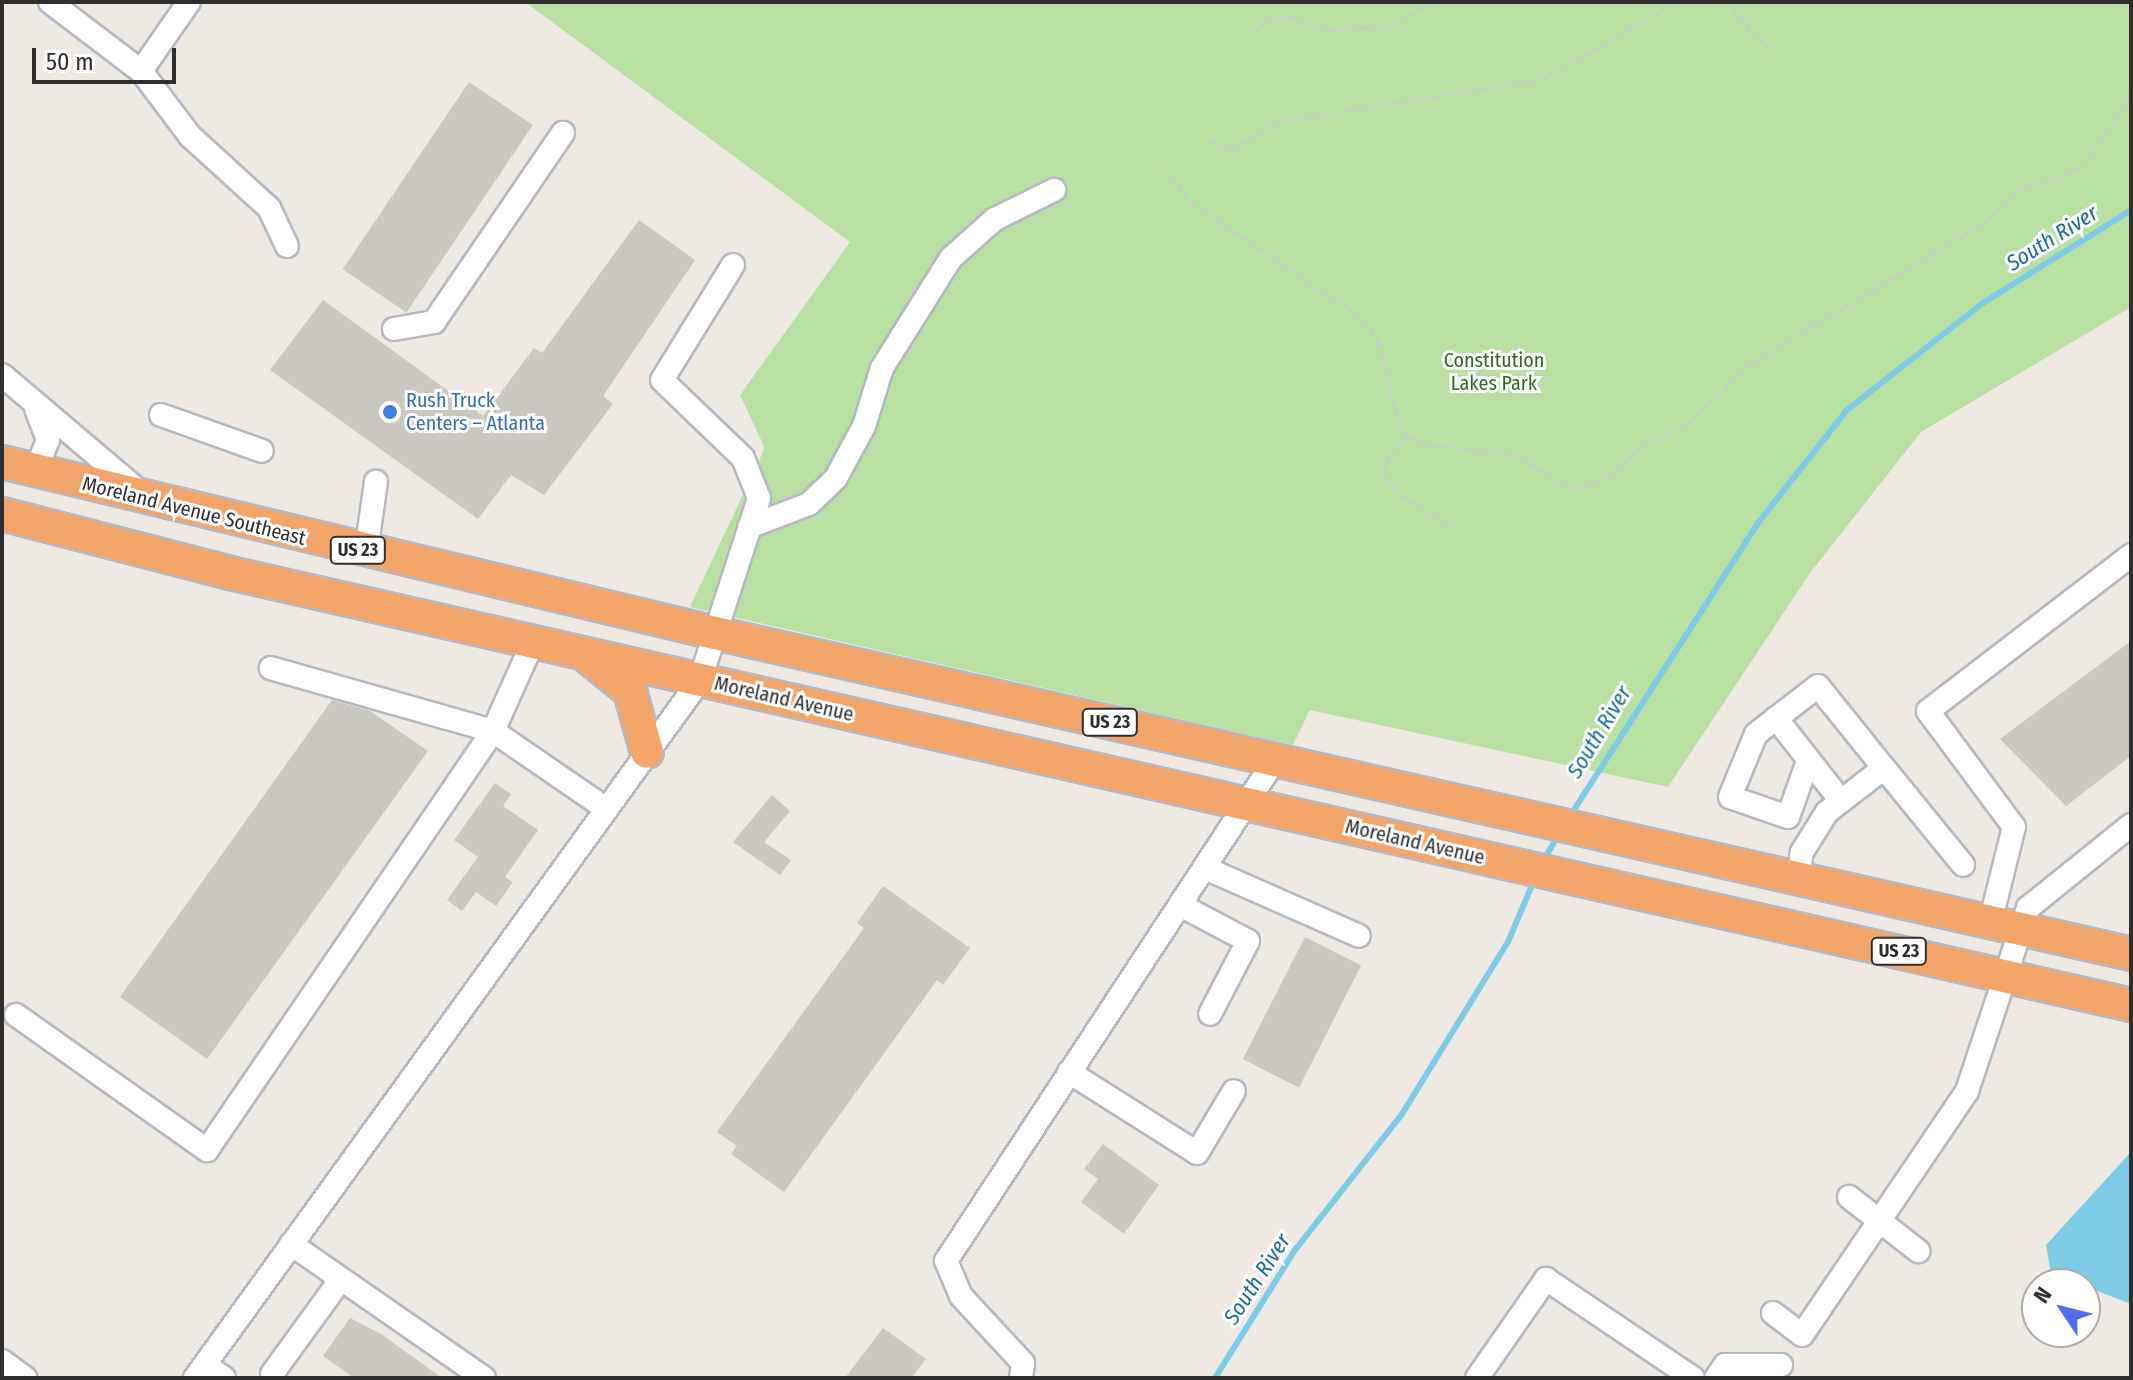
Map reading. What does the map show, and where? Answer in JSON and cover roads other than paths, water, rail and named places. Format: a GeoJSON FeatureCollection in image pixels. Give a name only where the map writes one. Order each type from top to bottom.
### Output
{"type":"FeatureCollection","features":[{"type":"Feature","properties":{"kind":"highway","name":"Moreland Avenue Southeast"},"geometry":{"type":"LineString","coordinates":[[2,462],[153,503],[715,633]]}},
{"type":"Feature","properties":{"kind":"highway","name":"US 23"},"geometry":{"type":"LineString","coordinates":[[2,514],[700,680]]}},
{"type":"Feature","properties":{"kind":"highway","name":"US 23"},"geometry":{"type":"LineString","coordinates":[[715,633],[2131,954]]}},
{"type":"Feature","properties":{"kind":"highway"},"geometry":{"type":"LineString","coordinates":[[584,653],[630,691],[647,752]]}},
{"type":"Feature","properties":{"kind":"highway","name":"Moreland Avenue"},"geometry":{"type":"LineString","coordinates":[[700,680],[2131,1005]]}},
{"type":"Feature","properties":{"kind":"street"},"geometry":{"type":"LineString","coordinates":[[50,2],[141,71],[190,136],[269,208],[287,246]]}},
{"type":"Feature","properties":{"kind":"street"},"geometry":{"type":"LineString","coordinates":[[141,71],[189,2]]}},
{"type":"Feature","properties":{"kind":"street"},"geometry":{"type":"LineString","coordinates":[[394,329],[434,322],[563,133]]}},
{"type":"Feature","properties":{"kind":"street"},"geometry":{"type":"LineString","coordinates":[[749,527],[809,504],[836,478],[864,426],[882,368],[951,258],[995,219],[1054,190]]}},
{"type":"Feature","properties":{"kind":"street"},"geometry":{"type":"LineString","coordinates":[[224,1378],[200,1371],[700,680],[759,498],[743,458],[662,380],[733,265]]}},
{"type":"Feature","properties":{"kind":"street"},"geometry":{"type":"LineString","coordinates":[[2,375],[153,503]]}},
{"type":"Feature","properties":{"kind":"street"},"geometry":{"type":"LineString","coordinates":[[34,404],[48,440],[35,472]]}},
{"type":"Feature","properties":{"kind":"street"},"geometry":{"type":"LineString","coordinates":[[161,415],[262,451]]}},
{"type":"Feature","properties":{"kind":"street"},"geometry":{"type":"LineString","coordinates":[[366,552],[376,482]]}},
{"type":"Feature","properties":{"kind":"street"},"geometry":{"type":"LineString","coordinates":[[1773,1313],[1802,1335],[1967,1091],[2007,977],[2005,926],[2014,827],[1928,711],[2131,555]]}},
{"type":"Feature","properties":{"kind":"street"},"geometry":{"type":"LineString","coordinates":[[16,1015],[207,1150],[493,731],[533,642]]}},
{"type":"Feature","properties":{"kind":"street"},"geometry":{"type":"LineString","coordinates":[[271,668],[493,731],[605,808]]}},
{"type":"Feature","properties":{"kind":"street"},"geometry":{"type":"LineString","coordinates":[[1808,761],[1788,817],[1730,797],[1756,734],[1818,686],[1963,865]]}},
{"type":"Feature","properties":{"kind":"street"},"geometry":{"type":"LineString","coordinates":[[1776,718],[1841,801]]}},
{"type":"Feature","properties":{"kind":"street"},"geometry":{"type":"LineString","coordinates":[[1021,1378],[1023,1363],[961,1296],[946,1261],[1275,760]]}},
{"type":"Feature","properties":{"kind":"street"},"geometry":{"type":"LineString","coordinates":[[1798,879],[1810,834],[1841,801],[1884,768]]}},
{"type":"Feature","properties":{"kind":"street"},"geometry":{"type":"LineString","coordinates":[[2005,926],[2131,825]]}},
{"type":"Feature","properties":{"kind":"street"},"geometry":{"type":"LineString","coordinates":[[1205,868],[1359,936]]}},
{"type":"Feature","properties":{"kind":"street"},"geometry":{"type":"LineString","coordinates":[[1180,905],[1248,941],[1210,1014]]}},
{"type":"Feature","properties":{"kind":"street"},"geometry":{"type":"LineString","coordinates":[[1069,1072],[1197,1153],[1234,1091]]}},
{"type":"Feature","properties":{"kind":"street"},"geometry":{"type":"LineString","coordinates":[[1849,1197],[1918,1251]]}},
{"type":"Feature","properties":{"kind":"street"},"geometry":{"type":"LineString","coordinates":[[291,1244],[484,1378]]}},
{"type":"Feature","properties":{"kind":"street"},"geometry":{"type":"LineString","coordinates":[[272,1374],[341,1279]]}},
{"type":"Feature","properties":{"kind":"street"},"geometry":{"type":"LineString","coordinates":[[1477,1378],[1546,1279],[1693,1378]]}},
{"type":"Feature","properties":{"kind":"street"},"geometry":{"type":"LineString","coordinates":[[2,1361],[25,1378]]}},
{"type":"Feature","properties":{"kind":"street"},"geometry":{"type":"LineString","coordinates":[[1716,1378],[1725,1365],[1781,1365]]}},
{"type":"Feature","properties":{"kind":"water"},"geometry":{"type":"Polygon","coordinates":[[[2131,1152],[2131,1304],[2101,1292],[2101,1268],[2050,1268],[2046,1245],[2131,1152]]]}},
{"type":"Feature","properties":{"kind":"waterway","name":"South River"},"geometry":{"type":"LineString","coordinates":[[1570,816],[1758,523],[1847,410],[1983,303],[2131,210]]}},
{"type":"Feature","properties":{"kind":"waterway","name":"South River"},"geometry":{"type":"LineString","coordinates":[[1543,861],[1558,836]]}},
{"type":"Feature","properties":{"kind":"waterway","name":"South River"},"geometry":{"type":"LineString","coordinates":[[1215,1378],[1295,1250],[1402,1114],[1508,942],[1535,878]]}},
{"type":"Feature","properties":{"kind":"place","name":"Rush Truck Centers – Atlanta"},"geometry":{"type":"Point","coordinates":[390,412]}},
{"type":"Feature","properties":{"kind":"park label","name":"Constitution Lakes Park"},"geometry":{"type":"Point","coordinates":[1494,372]}}]}
